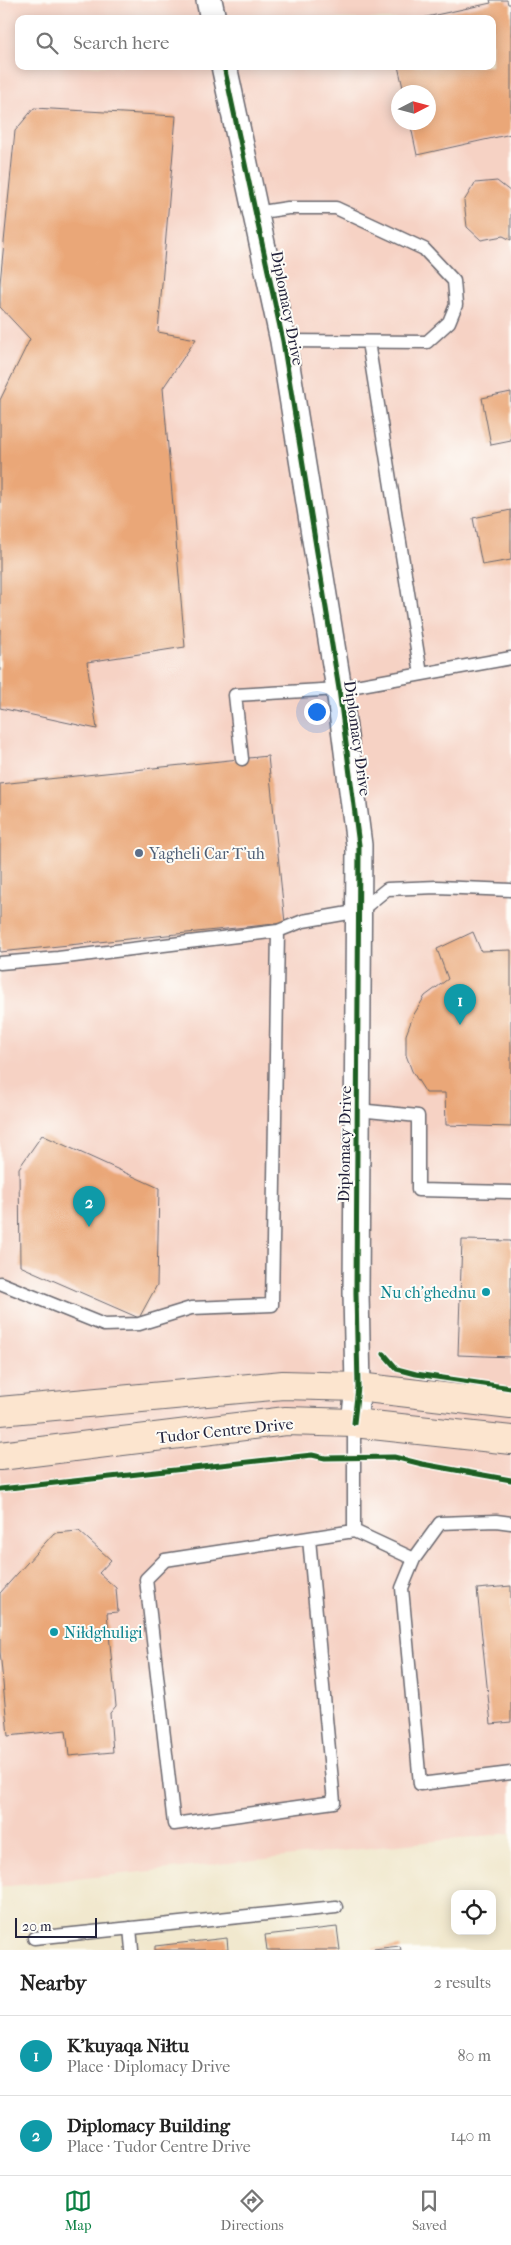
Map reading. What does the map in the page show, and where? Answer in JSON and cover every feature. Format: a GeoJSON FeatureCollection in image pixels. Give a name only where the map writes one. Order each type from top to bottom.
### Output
{"type":"FeatureCollection","features":[{"type":"Feature","properties":{"kind":"street"},"geometry":{"type":"LineString","coordinates":[[209,0],[212,15]]}},
{"type":"Feature","properties":{"kind":"street","name":"Diplomacy Drive"},"geometry":{"type":"LineString","coordinates":[[225,70],[283,341],[339,689],[359,845],[356,1293],[358,1387],[354,1423]]}},
{"type":"Feature","properties":{"kind":"street"},"geometry":{"type":"LineString","coordinates":[[0,1411],[283,1385],[358,1387],[511,1405]]}},
{"type":"Feature","properties":{"kind":"street","name":"Tudor Centre Drive"},"geometry":{"type":"LineString","coordinates":[[0,1456],[286,1422],[354,1423],[511,1440]]}},
{"type":"Feature","properties":{"kind":"lane"},"geometry":{"type":"LineString","coordinates":[[255,213],[288,208],[336,208],[424,249],[454,281],[456,305],[449,322],[427,342],[283,341]]}},
{"type":"Feature","properties":{"kind":"lane"},"geometry":{"type":"LineString","coordinates":[[368,342],[421,674]]}},
{"type":"Feature","properties":{"kind":"lane"},"geometry":{"type":"LineString","coordinates":[[242,759],[235,695],[339,689],[511,658]]}},
{"type":"Feature","properties":{"kind":"lane"},"geometry":{"type":"LineString","coordinates":[[0,963],[58,958],[278,931],[303,921],[360,911],[387,889],[437,887],[511,890]]}},
{"type":"Feature","properties":{"kind":"lane"},"geometry":{"type":"LineString","coordinates":[[0,1283],[104,1325],[139,1324],[191,1308],[272,1305],[278,931]]}},
{"type":"Feature","properties":{"kind":"lane"},"geometry":{"type":"LineString","coordinates":[[358,1110],[418,1116],[418,1190],[511,1192]]}},
{"type":"Feature","properties":{"kind":"lane"},"geometry":{"type":"LineString","coordinates":[[354,1423],[354,1531]]}},
{"type":"Feature","properties":{"kind":"lane"},"geometry":{"type":"LineString","coordinates":[[511,1523],[440,1523],[414,1559],[402,1588],[420,1784],[511,1774]]}},
{"type":"Feature","properties":{"kind":"lane"},"geometry":{"type":"LineString","coordinates":[[309,1539],[334,1802],[174,1824],[146,1579],[165,1560],[354,1531],[414,1559]]}},
{"type":"Feature","properties":{"kind":"lane"},"geometry":{"type":"LineString","coordinates":[[34,1938],[336,1907]]}},
{"type":"Feature","properties":{"kind":"lane"},"geometry":{"type":"LineString","coordinates":[[130,1928],[132,1950]]}},
{"type":"Feature","properties":{"kind":"shaded area"},"geometry":{"type":"Polygon","coordinates":[[[0,0],[511,0],[511,1833],[0,1887],[0,0]]]}},
{"type":"Feature","properties":{"kind":"building"},"geometry":{"type":"Polygon","coordinates":[[[490,0],[507,0],[508,4],[511,4],[511,134],[417,155],[412,130],[436,130],[436,85],[402,85],[399,70],[496,70],[496,15],[436,15],[491,3],[490,0]]]}},
{"type":"Feature","properties":{"kind":"building"},"geometry":{"type":"Polygon","coordinates":[[[34,108],[176,116],[158,332],[196,339],[163,388],[185,647],[87,662],[97,729],[0,708],[0,400],[30,339],[0,307],[0,283],[15,131],[34,108]]]}},
{"type":"Feature","properties":{"kind":"building"},"geometry":{"type":"Polygon","coordinates":[[[497,181],[511,192],[511,240],[503,236],[481,240],[467,227],[464,201],[475,183],[497,181]]]}},
{"type":"Feature","properties":{"kind":"building"},"geometry":{"type":"Polygon","coordinates":[[[511,392],[511,441],[491,445],[482,398],[511,392]]]}},
{"type":"Feature","properties":{"kind":"building"},"geometry":{"type":"Polygon","coordinates":[[[511,510],[511,560],[482,565],[473,518],[511,510]]]}},
{"type":"Feature","properties":{"kind":"building","name":"Yagheli Car T’uh"},"geometry":{"type":"Polygon","coordinates":[[[268,756],[285,923],[0,952],[0,784],[268,756]]]}},
{"type":"Feature","properties":{"kind":"building"},"geometry":{"type":"Polygon","coordinates":[[[473,932],[481,951],[511,950],[511,1127],[446,1125],[445,1093],[426,1093],[412,1071],[406,1055],[406,1035],[413,1016],[425,996],[448,979],[437,949],[473,932]]]}},
{"type":"Feature","properties":{"kind":"building"},"geometry":{"type":"Polygon","coordinates":[[[42,1135],[159,1188],[157,1285],[139,1318],[20,1266],[19,1168],[42,1135]]]}},
{"type":"Feature","properties":{"kind":"building","name":"Nu ch’ghednu"},"geometry":{"type":"Polygon","coordinates":[[[462,1240],[511,1241],[511,1357],[458,1355],[462,1240]]]}},
{"type":"Feature","properties":{"kind":"building","name":"Niłdghuligi"},"geometry":{"type":"Polygon","coordinates":[[[79,1531],[111,1560],[99,1573],[116,1588],[118,1612],[107,1613],[116,1706],[110,1713],[113,1752],[69,1756],[66,1730],[8,1736],[0,1651],[0,1593],[54,1533],[79,1531]]]}},
{"type":"Feature","properties":{"kind":"building"},"geometry":{"type":"Polygon","coordinates":[[[511,1586],[511,1722],[491,1724],[477,1589],[511,1586]]]}},
{"type":"Feature","properties":{"kind":"building"},"geometry":{"type":"Polygon","coordinates":[[[337,1927],[340,1950],[267,1950],[265,1935],[337,1927]]]}},
{"type":"Feature","properties":{"kind":"building"},"geometry":{"type":"Polygon","coordinates":[[[227,1938],[228,1950],[155,1950],[155,1946],[227,1938]]]}},
{"type":"Feature","properties":{"kind":"building"},"geometry":{"type":"Polygon","coordinates":[[[400,1946],[401,1950],[373,1950],[373,1949],[400,1946]]]}},
{"type":"Feature","properties":{"kind":"cycle path"},"geometry":{"type":"LineString","coordinates":[[225,70],[283,341],[339,689],[359,845],[356,1293],[358,1387],[354,1423]]}},
{"type":"Feature","properties":{"kind":"cycle path"},"geometry":{"type":"LineString","coordinates":[[384,1354],[397,1369],[416,1374],[511,1388]]}},
{"type":"Feature","properties":{"kind":"cycle path"},"geometry":{"type":"LineString","coordinates":[[0,1489],[312,1455],[325,1458],[394,1457],[511,1480]]}},
{"type":"Feature","properties":{"kind":"place","name":"Yagheli Car T’uh"},"geometry":{"type":"Point","coordinates":[139,853]}},
{"type":"Feature","properties":{"kind":"place","name":"K’kuyaqa Niłtu"},"geometry":{"type":"Point","coordinates":[460,1025]}},
{"type":"Feature","properties":{"kind":"place","name":"Diplomacy Building"},"geometry":{"type":"Point","coordinates":[89,1227]}},
{"type":"Feature","properties":{"kind":"place","name":"Nu ch’ghednu"},"geometry":{"type":"Point","coordinates":[486,1292]}},
{"type":"Feature","properties":{"kind":"place","name":"Niłdghuligi"},"geometry":{"type":"Point","coordinates":[54,1632]}}]}
